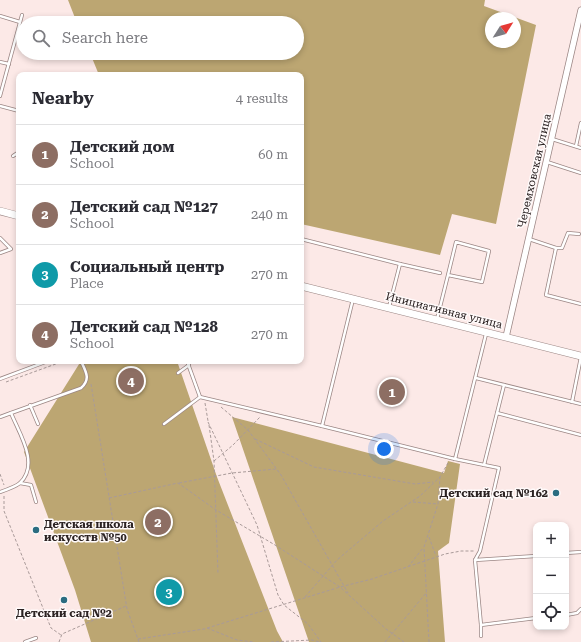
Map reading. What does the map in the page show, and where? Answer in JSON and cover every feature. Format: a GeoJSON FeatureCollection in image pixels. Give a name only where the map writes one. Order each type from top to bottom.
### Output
{"type":"FeatureCollection","features":[{"type":"Feature","properties":{"kind":"main road"},"geometry":{"type":"LineString","coordinates":[[0,211],[16,214]]}},
{"type":"Feature","properties":{"kind":"main road","name":"Инициативная улица"},"geometry":{"type":"LineString","coordinates":[[304,287],[506,336],[581,356]]}},
{"type":"Feature","properties":{"kind":"street","name":"Черемховская улица"},"geometry":{"type":"LineString","coordinates":[[506,336],[581,10]]}},
{"type":"Feature","properties":{"kind":"lane"},"geometry":{"type":"LineString","coordinates":[[0,16],[16,21]]}},
{"type":"Feature","properties":{"kind":"lane"},"geometry":{"type":"LineString","coordinates":[[0,96],[16,37]]}},
{"type":"Feature","properties":{"kind":"lane"},"geometry":{"type":"LineString","coordinates":[[0,62],[9,64]]}},
{"type":"Feature","properties":{"kind":"lane"},"geometry":{"type":"LineString","coordinates":[[0,106],[16,110]]}},
{"type":"Feature","properties":{"kind":"lane"},"geometry":{"type":"LineString","coordinates":[[576,146],[581,123]]}},
{"type":"Feature","properties":{"kind":"lane"},"geometry":{"type":"LineString","coordinates":[[551,138],[581,148]]}},
{"type":"Feature","properties":{"kind":"lane"},"geometry":{"type":"LineString","coordinates":[[546,162],[581,173]]}},
{"type":"Feature","properties":{"kind":"lane"},"geometry":{"type":"LineString","coordinates":[[528,239],[556,248],[562,248],[568,233],[579,234]]}},
{"type":"Feature","properties":{"kind":"lane"},"geometry":{"type":"LineString","coordinates":[[0,238],[12,249],[0,253]]}},
{"type":"Feature","properties":{"kind":"lane"},"geometry":{"type":"LineString","coordinates":[[304,240],[400,264],[440,272]]}},
{"type":"Feature","properties":{"kind":"lane"},"geometry":{"type":"LineString","coordinates":[[437,320],[456,242],[489,251],[482,282],[448,275]]}},
{"type":"Feature","properties":{"kind":"lane"},"geometry":{"type":"LineString","coordinates":[[556,248],[546,295],[581,304]]}},
{"type":"Feature","properties":{"kind":"lane"},"geometry":{"type":"LineString","coordinates":[[388,307],[400,264]]}},
{"type":"Feature","properties":{"kind":"lane"},"geometry":{"type":"LineString","coordinates":[[322,426],[353,299]]}},
{"type":"Feature","properties":{"kind":"lane"},"geometry":{"type":"LineString","coordinates":[[454,458],[487,332]]}},
{"type":"Feature","properties":{"kind":"lane"},"geometry":{"type":"LineString","coordinates":[[572,402],[581,356]]}},
{"type":"Feature","properties":{"kind":"lane"},"geometry":{"type":"LineString","coordinates":[[0,379],[40,364]]}},
{"type":"Feature","properties":{"kind":"lane"},"geometry":{"type":"LineString","coordinates":[[0,417],[81,388],[86,383],[88,376],[82,364]]}},
{"type":"Feature","properties":{"kind":"lane"},"geometry":{"type":"LineString","coordinates":[[178,373],[189,365],[200,397]]}},
{"type":"Feature","properties":{"kind":"lane"},"geometry":{"type":"LineString","coordinates":[[476,378],[581,404]]}},
{"type":"Feature","properties":{"kind":"lane"},"geometry":{"type":"LineString","coordinates":[[484,465],[504,385]]}},
{"type":"Feature","properties":{"kind":"lane"},"geometry":{"type":"LineString","coordinates":[[164,424],[200,397],[261,410],[499,468],[480,551],[475,560],[481,636]]}},
{"type":"Feature","properties":{"kind":"lane"},"geometry":{"type":"LineString","coordinates":[[30,405],[38,424]]}},
{"type":"Feature","properties":{"kind":"lane"},"geometry":{"type":"LineString","coordinates":[[11,412],[28,456],[29,466],[20,483]]}},
{"type":"Feature","properties":{"kind":"lane"},"geometry":{"type":"LineString","coordinates":[[497,413],[581,435]]}},
{"type":"Feature","properties":{"kind":"lane"},"geometry":{"type":"LineString","coordinates":[[0,492],[20,483],[31,484],[36,502]]}},
{"type":"Feature","properties":{"kind":"lane"},"geometry":{"type":"LineString","coordinates":[[569,553],[581,552]]}},
{"type":"Feature","properties":{"kind":"lane"},"geometry":{"type":"LineString","coordinates":[[475,560],[533,556]]}},
{"type":"Feature","properties":{"kind":"lane"},"geometry":{"type":"LineString","coordinates":[[569,614],[577,613],[581,609]]}},
{"type":"Feature","properties":{"kind":"lane"},"geometry":{"type":"LineString","coordinates":[[480,625],[533,618]]}},
{"type":"Feature","properties":{"kind":"lane"},"geometry":{"type":"LineString","coordinates":[[25,642],[36,638]]}},
{"type":"Feature","properties":{"kind":"path"},"geometry":{"type":"LineString","coordinates":[[0,384],[56,364]]}},
{"type":"Feature","properties":{"kind":"path"},"geometry":{"type":"LineString","coordinates":[[91,384],[126,606],[139,642]]}},
{"type":"Feature","properties":{"kind":"path"},"geometry":{"type":"LineString","coordinates":[[205,398],[214,461],[218,574]]}},
{"type":"Feature","properties":{"kind":"path"},"geometry":{"type":"LineString","coordinates":[[219,406],[248,430],[277,469],[348,593]]}},
{"type":"Feature","properties":{"kind":"path"},"geometry":{"type":"LineString","coordinates":[[214,461],[260,417],[261,410]]}},
{"type":"Feature","properties":{"kind":"path"},"geometry":{"type":"LineString","coordinates":[[208,422],[257,524],[278,595],[284,605],[308,624],[321,642]]}},
{"type":"Feature","properties":{"kind":"path"},"geometry":{"type":"LineString","coordinates":[[254,439],[314,467],[416,484],[434,482]]}},
{"type":"Feature","properties":{"kind":"path"},"geometry":{"type":"LineString","coordinates":[[407,568],[424,547],[438,504],[440,477],[444,467],[454,458]]}},
{"type":"Feature","properties":{"kind":"path"},"geometry":{"type":"LineString","coordinates":[[109,498],[214,476],[277,469]]}},
{"type":"Feature","properties":{"kind":"path"},"geometry":{"type":"LineString","coordinates":[[0,474],[5,490],[4,511],[51,628],[61,636]]}},
{"type":"Feature","properties":{"kind":"path"},"geometry":{"type":"LineString","coordinates":[[304,598],[332,564],[382,521],[412,502],[440,477]]}},
{"type":"Feature","properties":{"kind":"path"},"geometry":{"type":"LineString","coordinates":[[178,483],[216,510],[340,587],[348,593],[366,612],[404,642]]}},
{"type":"Feature","properties":{"kind":"path"},"geometry":{"type":"LineString","coordinates":[[412,502],[438,504]]}},
{"type":"Feature","properties":{"kind":"path"},"geometry":{"type":"LineString","coordinates":[[428,536],[436,557]]}},
{"type":"Feature","properties":{"kind":"path"},"geometry":{"type":"LineString","coordinates":[[424,547],[429,642]]}},
{"type":"Feature","properties":{"kind":"path"},"geometry":{"type":"LineString","coordinates":[[138,639],[207,628],[407,568],[436,557],[461,551],[480,551]]}},
{"type":"Feature","properties":{"kind":"path"},"geometry":{"type":"LineString","coordinates":[[385,642],[427,592]]}},
{"type":"Feature","properties":{"kind":"path"},"geometry":{"type":"LineString","coordinates":[[59,642],[61,636],[126,606]]}},
{"type":"Feature","properties":{"kind":"path"},"geometry":{"type":"LineString","coordinates":[[207,628],[237,640],[254,642]]}},
{"type":"Feature","properties":{"kind":"path"},"geometry":{"type":"LineString","coordinates":[[271,642],[312,640],[321,642]]}},
{"type":"Feature","properties":{"kind":"shaded area"},"geometry":{"type":"Polygon","coordinates":[[[68,0],[485,0],[484,6],[500,12],[485,12],[485,48],[521,48],[521,20],[536,25],[496,224],[452,214],[440,255],[304,225],[304,72],[98,72],[93,60],[304,60],[304,16],[74,16],[68,0]]]}},
{"type":"Feature","properties":{"kind":"shaded area"},"geometry":{"type":"Polygon","coordinates":[[[79,364],[178,364],[217,477],[277,631],[283,642],[91,642],[75,590],[24,452],[79,364]]]}},
{"type":"Feature","properties":{"kind":"shaded area"},"geometry":{"type":"Polygon","coordinates":[[[232,417],[444,473],[448,461],[460,464],[449,543],[438,551],[445,642],[309,642],[232,417]]]}},
{"type":"Feature","properties":{"kind":"place","name":"Детский сад №128"},"geometry":{"type":"Point","coordinates":[131,381]}},
{"type":"Feature","properties":{"kind":"place","name":"Детский дом"},"geometry":{"type":"Point","coordinates":[392,392]}},
{"type":"Feature","properties":{"kind":"place","name":"Детский сад №162"},"geometry":{"type":"Point","coordinates":[556,493]}},
{"type":"Feature","properties":{"kind":"place","name":"Детский сад №127"},"geometry":{"type":"Point","coordinates":[158,522]}},
{"type":"Feature","properties":{"kind":"place","name":"Детская школа искусств №50"},"geometry":{"type":"Point","coordinates":[36,530]}},
{"type":"Feature","properties":{"kind":"place","name":"Социальный центр"},"geometry":{"type":"Point","coordinates":[169,592]}},
{"type":"Feature","properties":{"kind":"place","name":"Детский сад №2"},"geometry":{"type":"Point","coordinates":[64,600]}}]}
